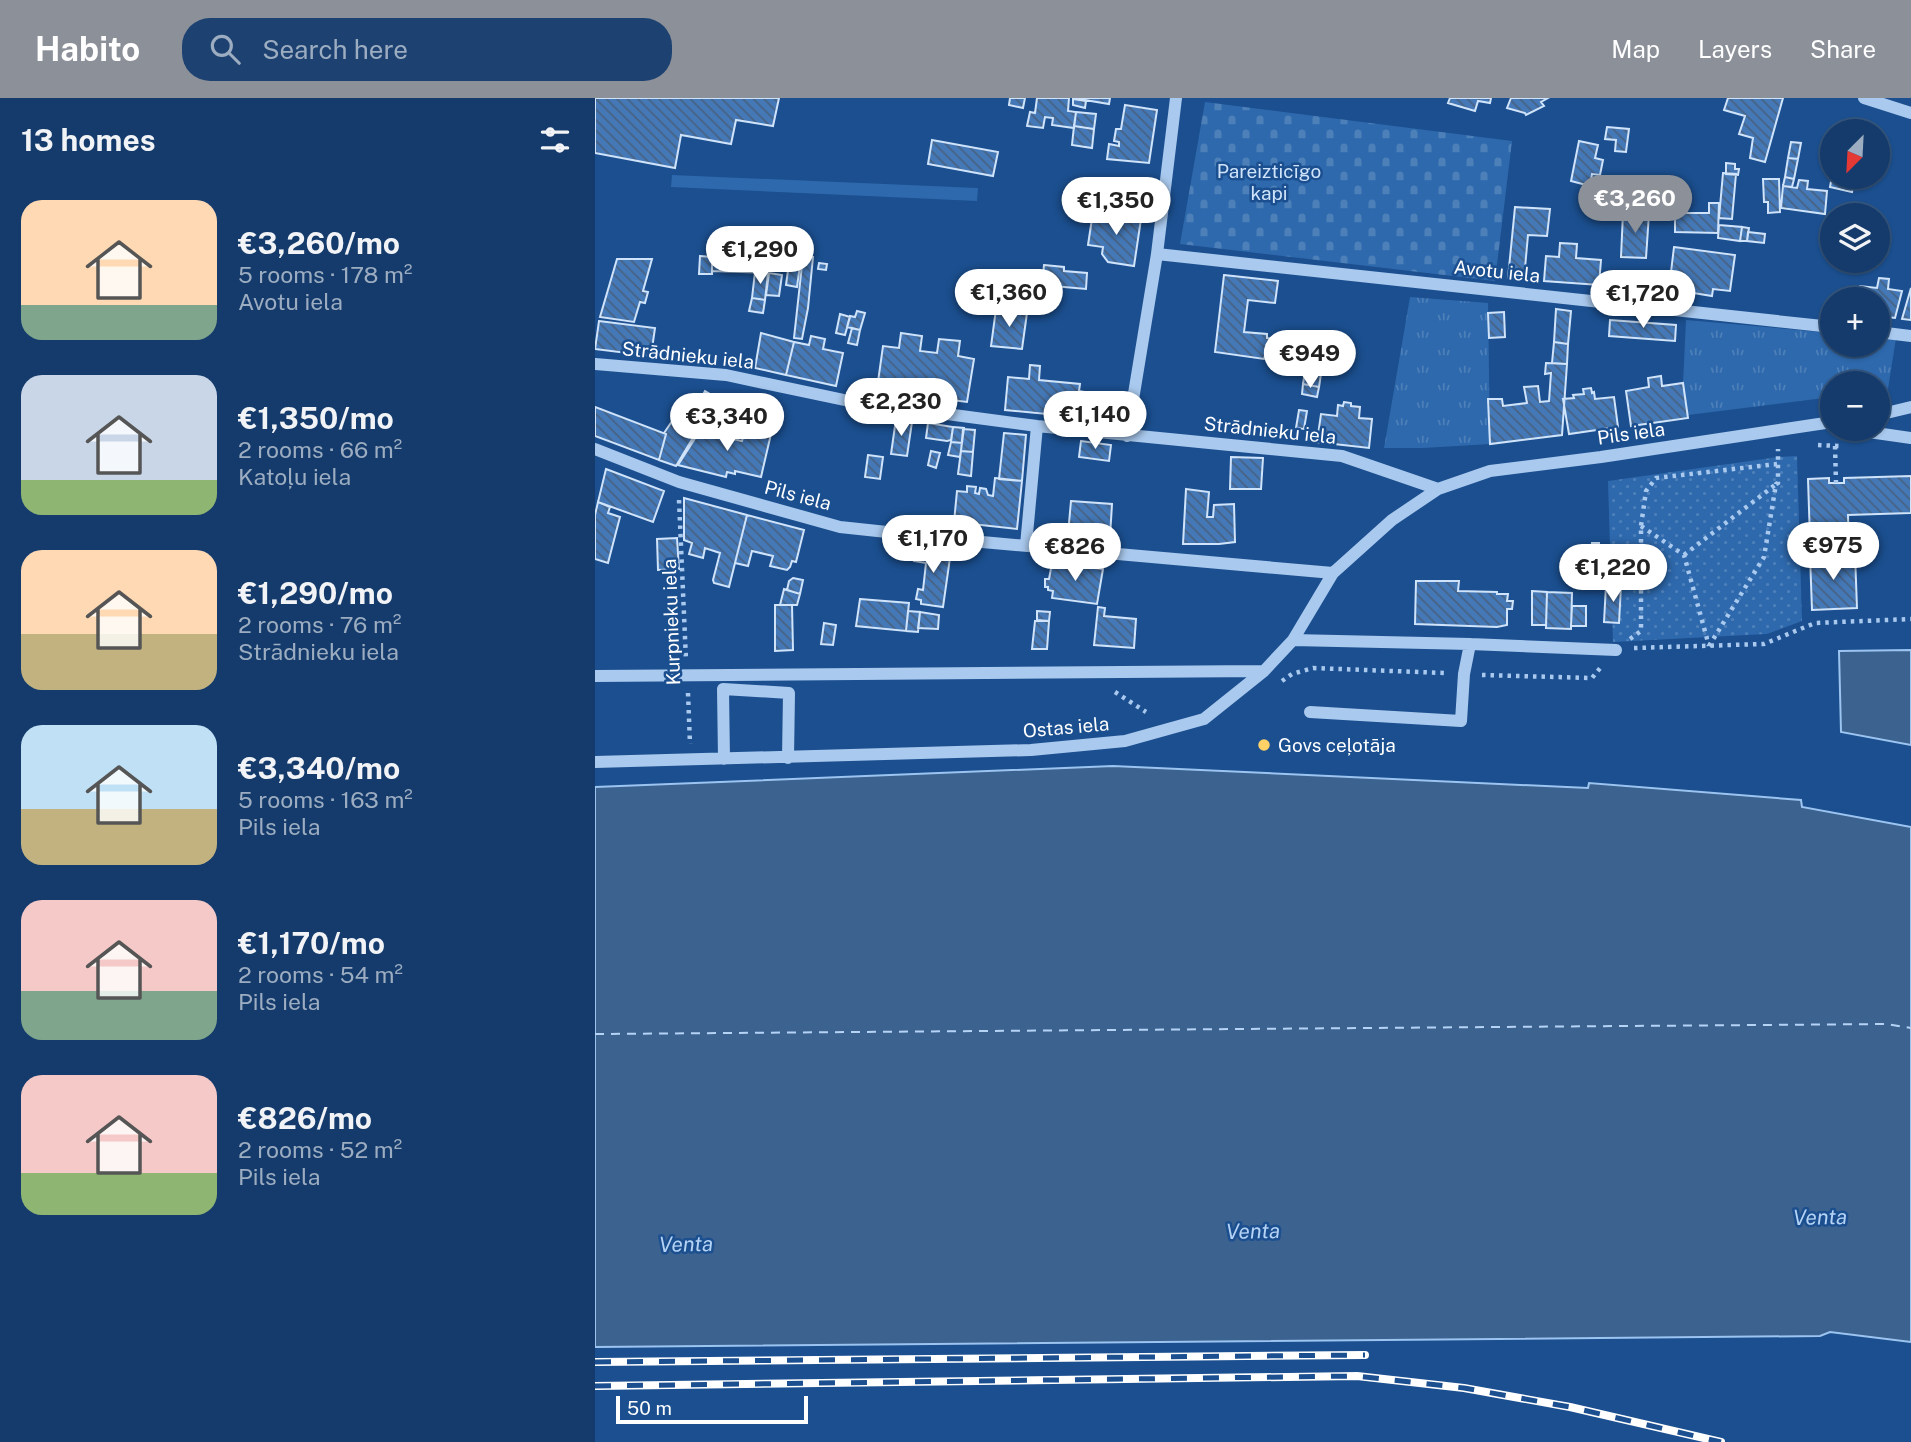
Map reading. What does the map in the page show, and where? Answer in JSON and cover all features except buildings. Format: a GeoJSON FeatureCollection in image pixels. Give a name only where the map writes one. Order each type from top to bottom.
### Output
{"type":"FeatureCollection","features":[{"type":"Feature","properties":{"kind":"street"},"geometry":{"type":"LineString","coordinates":[[1127,436],[1157,254],[1176,98]]}},
{"type":"Feature","properties":{"kind":"street"},"geometry":{"type":"LineString","coordinates":[[1864,98],[1911,113]]}},
{"type":"Feature","properties":{"kind":"street","name":"Avotu iela"},"geometry":{"type":"LineString","coordinates":[[1157,254],[1820,326]]}},
{"type":"Feature","properties":{"kind":"street"},"geometry":{"type":"LineString","coordinates":[[1890,333],[1911,336]]}},
{"type":"Feature","properties":{"kind":"street","name":"Strādnieku iela"},"geometry":{"type":"LineString","coordinates":[[595,364],[726,375],[849,401],[1037,426],[1342,456],[1438,489]]}},
{"type":"Feature","properties":{"kind":"street"},"geometry":{"type":"LineString","coordinates":[[1890,412],[1911,407]]}},
{"type":"Feature","properties":{"kind":"street","name":"Pils iela"},"geometry":{"type":"LineString","coordinates":[[1438,489],[1490,471],[1820,424]]}},
{"type":"Feature","properties":{"kind":"street"},"geometry":{"type":"LineString","coordinates":[[1026,545],[1037,426]]}},
{"type":"Feature","properties":{"kind":"street"},"geometry":{"type":"LineString","coordinates":[[1890,435],[1911,438]]}},
{"type":"Feature","properties":{"kind":"street","name":"Pils iela"},"geometry":{"type":"LineString","coordinates":[[595,449],[679,482],[840,527],[1333,573]]}},
{"type":"Feature","properties":{"kind":"street","name":"Ostas iela"},"geometry":{"type":"LineString","coordinates":[[595,762],[1031,750],[1125,741],[1204,719],[1264,671],[1293,640],[1333,573],[1392,520],[1438,489]]}},
{"type":"Feature","properties":{"kind":"street"},"geometry":{"type":"LineString","coordinates":[[1293,640],[1616,650]]}},
{"type":"Feature","properties":{"kind":"street"},"geometry":{"type":"LineString","coordinates":[[1310,712],[1461,721],[1464,674],[1470,644]]}},
{"type":"Feature","properties":{"kind":"street"},"geometry":{"type":"LineString","coordinates":[[595,676],[1264,671]]}},
{"type":"Feature","properties":{"kind":"street"},"geometry":{"type":"LineString","coordinates":[[724,759],[723,689],[789,693],[787,758]]}},
{"type":"Feature","properties":{"kind":"path"},"geometry":{"type":"LineString","coordinates":[[1684,555],[1779,483],[1777,430]]}},
{"type":"Feature","properties":{"kind":"path"},"geometry":{"type":"LineString","coordinates":[[1835,446],[1836,483]]}},
{"type":"Feature","properties":{"kind":"path"},"geometry":{"type":"LineString","coordinates":[[1616,650],[1641,631],[1641,526],[1646,491],[1656,478],[1777,464]]}},
{"type":"Feature","properties":{"kind":"path","name":"Kurpnieku iela"},"geometry":{"type":"LineString","coordinates":[[679,482],[690,760]]}},
{"type":"Feature","properties":{"kind":"path"},"geometry":{"type":"LineString","coordinates":[[1709,646],[1764,557],[1776,484]]}},
{"type":"Feature","properties":{"kind":"path"},"geometry":{"type":"LineString","coordinates":[[1641,526],[1684,555],[1709,646]]}},
{"type":"Feature","properties":{"kind":"path"},"geometry":{"type":"LineString","coordinates":[[1616,650],[1764,645],[1815,623],[1911,619]]}},
{"type":"Feature","properties":{"kind":"green space","name":"Pareizticīgo kapi"},"geometry":{"type":"Polygon","coordinates":[[[1205,102],[1512,141],[1495,281],[1180,244],[1205,102]]]}},
{"type":"Feature","properties":{"kind":"green space"},"geometry":{"type":"Polygon","coordinates":[[[672,175],[978,188],[977,201],[671,187],[672,175]]]}},
{"type":"Feature","properties":{"kind":"green space"},"geometry":{"type":"Polygon","coordinates":[[[1410,297],[1488,303],[1490,444],[1384,448],[1410,297]]]}},
{"type":"Feature","properties":{"kind":"green space"},"geometry":{"type":"Polygon","coordinates":[[[1686,320],[1820,332],[1820,357],[1890,357],[1890,338],[1896,338],[1890,376],[1890,371],[1820,371],[1820,398],[1688,415],[1683,383],[1686,320]]]}},
{"type":"Feature","properties":{"kind":"green space"},"geometry":{"type":"Polygon","coordinates":[[[1797,456],[1802,621],[1767,634],[1613,642],[1608,481],[1797,456]]]}},
{"type":"Feature","properties":{"kind":"water"},"geometry":{"type":"Polygon","coordinates":[[[1911,650],[1911,745],[1841,732],[1839,651],[1911,650]]]}},
{"type":"Feature","properties":{"kind":"water","name":"Venta"},"geometry":{"type":"Polygon","coordinates":[[[1113,766],[1588,788],[1589,783],[1801,800],[1802,807],[1911,827],[1911,1342],[1830,1332],[1820,1336],[595,1347],[595,787],[1113,766]]]}},
{"type":"Feature","properties":{"kind":"ferry route"},"geometry":{"type":"LineString","coordinates":[[595,1034],[1886,1024],[1911,1028]]}},
{"type":"Feature","properties":{"kind":"railway"},"geometry":{"type":"LineString","coordinates":[[595,1362],[1365,1355]]}},
{"type":"Feature","properties":{"kind":"railway"},"geometry":{"type":"LineString","coordinates":[[595,1386],[1357,1376],[1464,1388],[1570,1407],[1721,1442]]}},
{"type":"Feature","properties":{"kind":"place","name":"Govs ceļotāja"},"geometry":{"type":"Point","coordinates":[1264,745]}}]}
